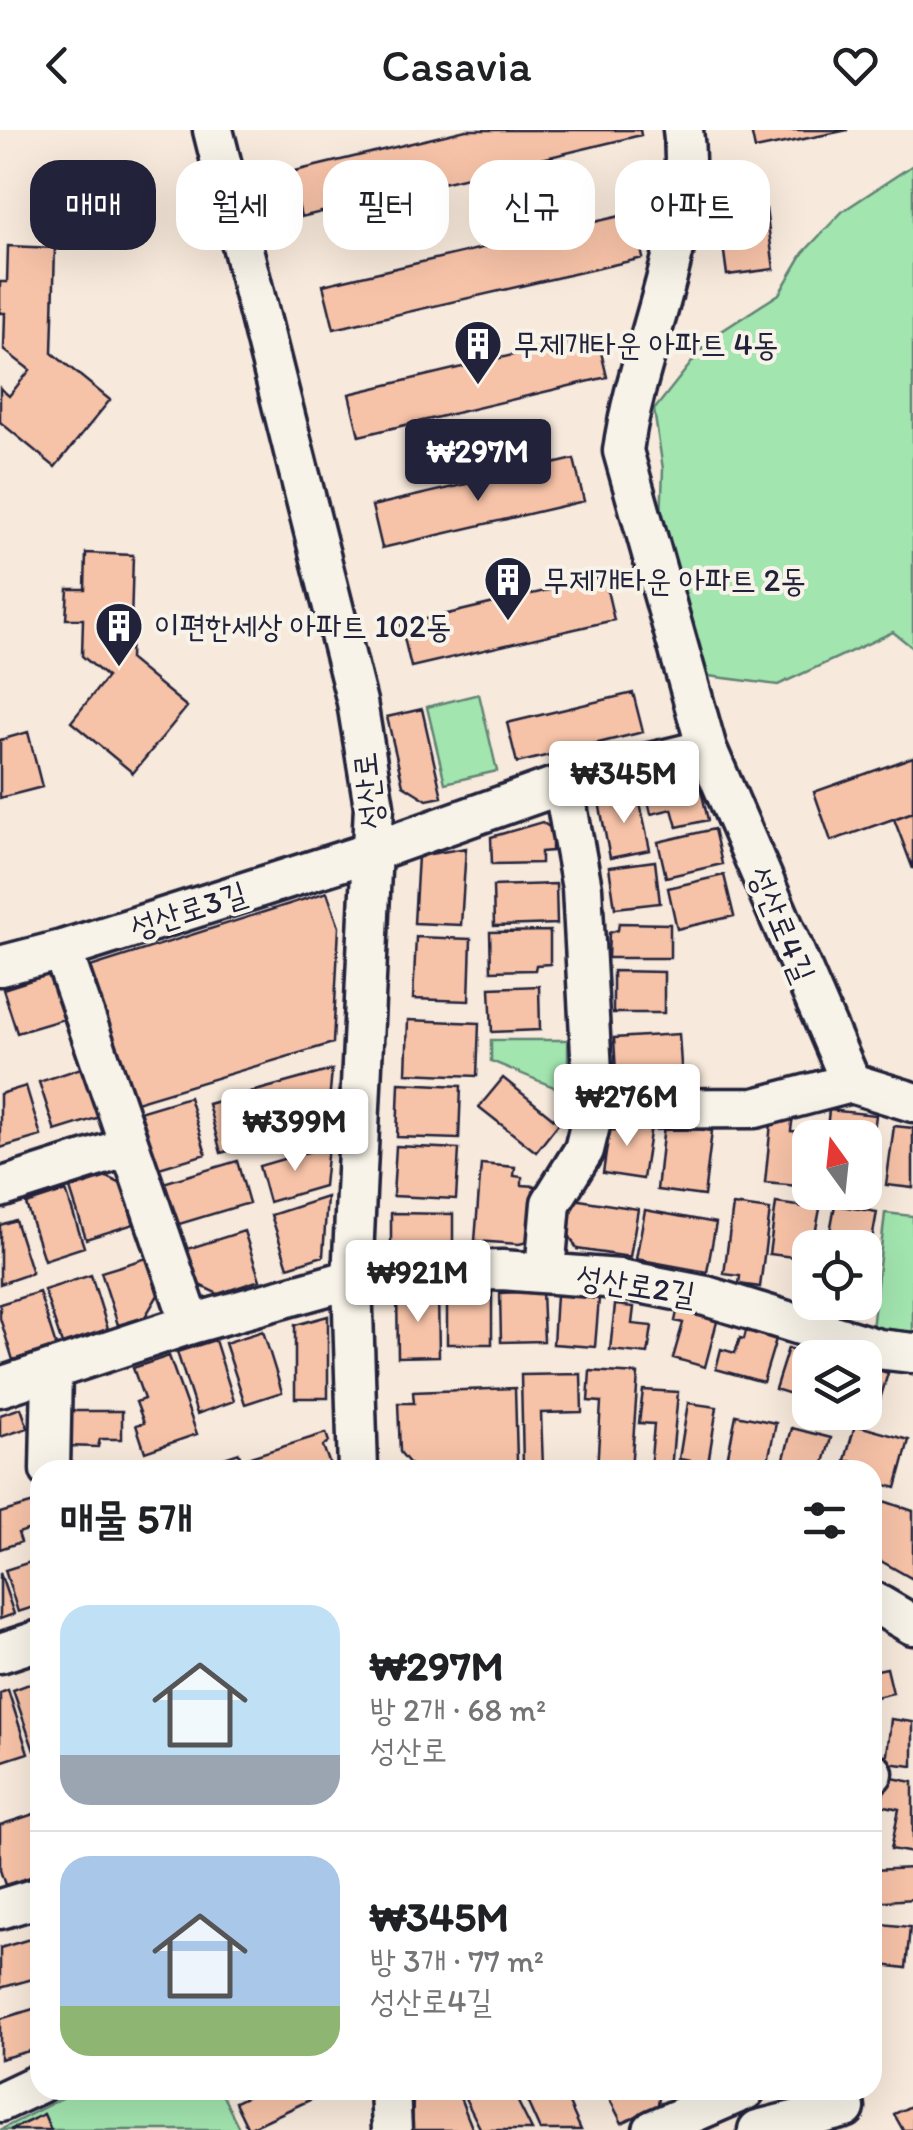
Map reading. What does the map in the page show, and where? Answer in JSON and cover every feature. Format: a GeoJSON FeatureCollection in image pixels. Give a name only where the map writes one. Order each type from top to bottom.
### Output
{"type":"FeatureCollection","features":[{"type":"Feature","properties":{"kind":"street","name":"성산로"},"geometry":{"type":"LineString","coordinates":[[212,130],[357,702],[374,806],[352,1280],[358,1460]]}},
{"type":"Feature","properties":{"kind":"street","name":"성산로4길"},"geometry":{"type":"LineString","coordinates":[[682,130],[686,150],[680,223],[628,413],[623,451],[707,749],[851,1083]]}},
{"type":"Feature","properties":{"kind":"street"},"geometry":{"type":"LineString","coordinates":[[374,851],[563,784],[707,749]]}},
{"type":"Feature","properties":{"kind":"street"},"geometry":{"type":"LineString","coordinates":[[546,1271],[552,1203],[584,1150],[594,1109],[582,888],[563,784]]}},
{"type":"Feature","properties":{"kind":"street","name":"성산로3길"},"geometry":{"type":"LineString","coordinates":[[0,966],[374,851]]}},
{"type":"Feature","properties":{"kind":"street"},"geometry":{"type":"LineString","coordinates":[[62,950],[191,1324]]}},
{"type":"Feature","properties":{"kind":"street"},"geometry":{"type":"LineString","coordinates":[[594,1109],[755,1108],[851,1083],[913,1102]]}},
{"type":"Feature","properties":{"kind":"street"},"geometry":{"type":"LineString","coordinates":[[0,1188],[128,1146]]}},
{"type":"Feature","properties":{"kind":"street","name":"성산로2길"},"geometry":{"type":"LineString","coordinates":[[0,1387],[191,1324],[352,1280],[398,1273],[546,1271],[619,1279],[706,1296],[878,1349],[913,1352]]}},
{"type":"Feature","properties":{"kind":"street"},"geometry":{"type":"LineString","coordinates":[[50,1460],[52,1370]]}},
{"type":"Feature","properties":{"kind":"street"},"geometry":{"type":"LineString","coordinates":[[0,1653],[30,1643]]}},
{"type":"Feature","properties":{"kind":"street"},"geometry":{"type":"LineString","coordinates":[[0,1909],[30,1899]]}},
{"type":"Feature","properties":{"kind":"street"},"geometry":{"type":"LineString","coordinates":[[0,2102],[30,2088]]}},
{"type":"Feature","properties":{"kind":"street"},"geometry":{"type":"LineString","coordinates":[[390,2100],[392,2130]]}},
{"type":"Feature","properties":{"kind":"street"},"geometry":{"type":"LineString","coordinates":[[653,2130],[720,2100]]}},
{"type":"Feature","properties":{"kind":"street"},"geometry":{"type":"LineString","coordinates":[[758,2130],[846,2109]]}},
{"type":"Feature","properties":{"kind":"green space"},"geometry":{"type":"Polygon","coordinates":[[[913,165],[913,648],[893,632],[778,685],[701,675],[661,521],[663,469],[654,410],[711,338],[779,294],[803,253],[843,211],[913,165]]]}},
{"type":"Feature","properties":{"kind":"green space"},"geometry":{"type":"Polygon","coordinates":[[[479,694],[497,771],[445,783],[427,707],[479,694]]]}},
{"type":"Feature","properties":{"kind":"green space"},"geometry":{"type":"Polygon","coordinates":[[[491,1040],[568,1040],[568,1093],[491,1061],[491,1040]]]}},
{"type":"Feature","properties":{"kind":"green space"},"geometry":{"type":"Polygon","coordinates":[[[885,1213],[913,1216],[913,1334],[872,1329],[873,1320],[882,1320],[885,1213]]]}},
{"type":"Feature","properties":{"kind":"green space"},"geometry":{"type":"Polygon","coordinates":[[[58,2100],[225,2100],[240,2130],[0,2130],[58,2100]]]}},
{"type":"Feature","properties":{"kind":"building"},"geometry":{"type":"Polygon","coordinates":[[[466,130],[640,130],[641,135],[537,160],[469,160],[469,176],[449,181],[449,160],[341,160],[466,130]]]}},
{"type":"Feature","properties":{"kind":"building"},"geometry":{"type":"Polygon","coordinates":[[[751,130],[848,130],[755,149],[751,130]]]}},
{"type":"Feature","properties":{"kind":"building"},"geometry":{"type":"Polygon","coordinates":[[[323,164],[323,212],[303,217],[303,169],[323,164]]]}},
{"type":"Feature","properties":{"kind":"building"},"geometry":{"type":"Polygon","coordinates":[[[615,217],[615,250],[641,250],[643,258],[334,329],[323,285],[474,250],[595,250],[595,222],[615,217]]]}},
{"type":"Feature","properties":{"kind":"building"},"geometry":{"type":"Polygon","coordinates":[[[770,239],[774,269],[727,275],[724,250],[770,250],[770,239]]]}},
{"type":"Feature","properties":{"kind":"building"},"geometry":{"type":"Polygon","coordinates":[[[8,246],[55,250],[52,353],[110,400],[55,467],[0,422],[0,388],[9,396],[30,370],[4,350],[5,313],[0,313],[0,282],[7,282],[8,246]]]}},
{"type":"Feature","properties":{"kind":"building","name":"무제개타운 아파트 4동"},"geometry":{"type":"Polygon","coordinates":[[[597,335],[607,377],[359,436],[349,394],[597,335]]]}},
{"type":"Feature","properties":{"kind":"building"},"geometry":{"type":"Polygon","coordinates":[[[574,459],[584,501],[382,548],[372,506],[574,459]]]}},
{"type":"Feature","properties":{"kind":"building","name":"이편한세상 아파트 102동"},"geometry":{"type":"Polygon","coordinates":[[[86,553],[133,555],[130,660],[187,707],[133,773],[71,722],[107,677],[82,656],[83,619],[66,619],[68,589],[85,589],[86,553]]]}},
{"type":"Feature","properties":{"kind":"building","name":"무제개타운 아파트 2동"},"geometry":{"type":"Polygon","coordinates":[[[604,577],[614,620],[411,667],[401,625],[604,577]]]}},
{"type":"Feature","properties":{"kind":"building"},"geometry":{"type":"Polygon","coordinates":[[[633,693],[643,732],[517,763],[507,723],[633,693]]]}},
{"type":"Feature","properties":{"kind":"building"},"geometry":{"type":"Polygon","coordinates":[[[422,709],[442,797],[427,800],[403,785],[387,717],[422,709]]]}},
{"type":"Feature","properties":{"kind":"building"},"geometry":{"type":"Polygon","coordinates":[[[28,732],[42,787],[0,798],[0,740],[28,732]]]}},
{"type":"Feature","properties":{"kind":"building"},"geometry":{"type":"Polygon","coordinates":[[[913,757],[913,812],[831,841],[814,792],[913,757]]]}},
{"type":"Feature","properties":{"kind":"building"},"geometry":{"type":"Polygon","coordinates":[[[687,782],[701,790],[708,820],[677,827],[672,809],[651,814],[646,792],[687,782]]]}},
{"type":"Feature","properties":{"kind":"building"},"geometry":{"type":"Polygon","coordinates":[[[638,794],[650,850],[610,858],[599,802],[638,794]]]}},
{"type":"Feature","properties":{"kind":"building"},"geometry":{"type":"Polygon","coordinates":[[[913,812],[913,869],[894,819],[913,812]]]}},
{"type":"Feature","properties":{"kind":"building"},"geometry":{"type":"Polygon","coordinates":[[[542,822],[552,829],[552,851],[541,852],[541,863],[492,864],[491,837],[542,822]]]}},
{"type":"Feature","properties":{"kind":"building"},"geometry":{"type":"Polygon","coordinates":[[[714,829],[722,864],[666,877],[658,842],[714,829]]]}},
{"type":"Feature","properties":{"kind":"building"},"geometry":{"type":"Polygon","coordinates":[[[466,848],[461,925],[414,923],[418,856],[466,848]]]}},
{"type":"Feature","properties":{"kind":"building"},"geometry":{"type":"Polygon","coordinates":[[[655,861],[660,903],[615,908],[609,867],[655,861]]]}},
{"type":"Feature","properties":{"kind":"building"},"geometry":{"type":"Polygon","coordinates":[[[724,875],[734,916],[677,929],[668,888],[724,875]]]}},
{"type":"Feature","properties":{"kind":"building"},"geometry":{"type":"Polygon","coordinates":[[[556,884],[557,924],[494,926],[493,886],[556,884]]]}},
{"type":"Feature","properties":{"kind":"building"},"geometry":{"type":"Polygon","coordinates":[[[327,892],[339,927],[333,1043],[133,1103],[90,967],[327,892]]]}},
{"type":"Feature","properties":{"kind":"building"},"geometry":{"type":"Polygon","coordinates":[[[619,923],[670,924],[670,958],[608,958],[609,933],[618,930],[619,923]]]}},
{"type":"Feature","properties":{"kind":"building"},"geometry":{"type":"Polygon","coordinates":[[[550,931],[550,964],[536,965],[535,970],[491,971],[490,932],[550,931]]]}},
{"type":"Feature","properties":{"kind":"building"},"geometry":{"type":"Polygon","coordinates":[[[416,937],[471,939],[469,1001],[413,999],[416,937]]]}},
{"type":"Feature","properties":{"kind":"building"},"geometry":{"type":"Polygon","coordinates":[[[613,971],[664,972],[664,1013],[613,1013],[613,971]]]}},
{"type":"Feature","properties":{"kind":"building"},"geometry":{"type":"Polygon","coordinates":[[[50,974],[64,1019],[17,1033],[3,989],[50,974]]]}},
{"type":"Feature","properties":{"kind":"building"},"geometry":{"type":"Polygon","coordinates":[[[539,986],[540,1030],[492,1032],[490,988],[539,986]]]}},
{"type":"Feature","properties":{"kind":"building"},"geometry":{"type":"Polygon","coordinates":[[[408,1020],[479,1023],[477,1076],[406,1073],[408,1020]]]}},
{"type":"Feature","properties":{"kind":"building"},"geometry":{"type":"Polygon","coordinates":[[[679,1034],[682,1080],[624,1084],[616,1074],[614,1038],[679,1034]]]}},
{"type":"Feature","properties":{"kind":"building"},"geometry":{"type":"Polygon","coordinates":[[[84,1067],[100,1117],[55,1131],[39,1082],[84,1067]]]}},
{"type":"Feature","properties":{"kind":"building"},"geometry":{"type":"Polygon","coordinates":[[[332,1070],[327,1124],[221,1153],[208,1104],[332,1070]]]}},
{"type":"Feature","properties":{"kind":"building"},"geometry":{"type":"Polygon","coordinates":[[[503,1078],[559,1123],[536,1152],[479,1107],[503,1078]]]}},
{"type":"Feature","properties":{"kind":"building"},"geometry":{"type":"Polygon","coordinates":[[[399,1083],[461,1086],[459,1139],[397,1137],[399,1083]]]}},
{"type":"Feature","properties":{"kind":"building"},"geometry":{"type":"Polygon","coordinates":[[[26,1086],[41,1136],[0,1148],[0,1094],[26,1086]]]}},
{"type":"Feature","properties":{"kind":"building"},"geometry":{"type":"Polygon","coordinates":[[[189,1097],[206,1154],[156,1169],[139,1112],[189,1097]]]}},
{"type":"Feature","properties":{"kind":"building"},"geometry":{"type":"Polygon","coordinates":[[[829,1110],[876,1115],[875,1120],[828,1120],[829,1110]]]}},
{"type":"Feature","properties":{"kind":"building"},"geometry":{"type":"Polygon","coordinates":[[[772,1113],[793,1114],[792,1185],[765,1183],[772,1113]]]}},
{"type":"Feature","properties":{"kind":"building"},"geometry":{"type":"Polygon","coordinates":[[[611,1120],[651,1126],[643,1179],[603,1173],[611,1120]]]}},
{"type":"Feature","properties":{"kind":"building"},"geometry":{"type":"Polygon","coordinates":[[[664,1125],[712,1131],[704,1196],[657,1190],[664,1125]]]}},
{"type":"Feature","properties":{"kind":"building"},"geometry":{"type":"Polygon","coordinates":[[[894,1126],[913,1128],[913,1188],[886,1185],[894,1126]]]}},
{"type":"Feature","properties":{"kind":"building"},"geometry":{"type":"Polygon","coordinates":[[[328,1146],[324,1186],[269,1202],[259,1166],[328,1146]]]}},
{"type":"Feature","properties":{"kind":"building"},"geometry":{"type":"Polygon","coordinates":[[[396,1146],[459,1149],[456,1199],[393,1196],[396,1146]]]}},
{"type":"Feature","properties":{"kind":"building"},"geometry":{"type":"Polygon","coordinates":[[[237,1161],[249,1203],[176,1225],[163,1183],[237,1161]]]}},
{"type":"Feature","properties":{"kind":"building"},"geometry":{"type":"Polygon","coordinates":[[[481,1164],[515,1167],[514,1176],[522,1177],[522,1185],[536,1186],[532,1241],[475,1241],[481,1164]]]}},
{"type":"Feature","properties":{"kind":"building"},"geometry":{"type":"Polygon","coordinates":[[[107,1177],[121,1184],[134,1224],[86,1239],[70,1189],[107,1177]]]}},
{"type":"Feature","properties":{"kind":"building"},"geometry":{"type":"Polygon","coordinates":[[[66,1191],[84,1247],[44,1260],[26,1204],[66,1191]]]}},
{"type":"Feature","properties":{"kind":"building"},"geometry":{"type":"Polygon","coordinates":[[[327,1197],[323,1256],[288,1267],[271,1215],[327,1197]]]}},
{"type":"Feature","properties":{"kind":"building"},"geometry":{"type":"Polygon","coordinates":[[[573,1199],[638,1209],[630,1257],[577,1249],[568,1233],[573,1199]]]}},
{"type":"Feature","properties":{"kind":"building"},"geometry":{"type":"Polygon","coordinates":[[[776,1203],[792,1205],[792,1210],[820,1210],[816,1230],[792,1230],[792,1257],[769,1254],[776,1203]]]}},
{"type":"Feature","properties":{"kind":"building"},"geometry":{"type":"Polygon","coordinates":[[[733,1205],[770,1210],[760,1287],[739,1284],[740,1276],[724,1274],[733,1205]]]}},
{"type":"Feature","properties":{"kind":"building"},"geometry":{"type":"Polygon","coordinates":[[[645,1210],[716,1223],[707,1272],[636,1259],[645,1210]]]}},
{"type":"Feature","properties":{"kind":"building"},"geometry":{"type":"Polygon","coordinates":[[[834,1210],[877,1212],[874,1230],[830,1230],[834,1210]]]}},
{"type":"Feature","properties":{"kind":"building"},"geometry":{"type":"Polygon","coordinates":[[[391,1213],[453,1214],[453,1250],[391,1249],[391,1213]]]}},
{"type":"Feature","properties":{"kind":"building"},"geometry":{"type":"Polygon","coordinates":[[[15,1220],[32,1273],[0,1284],[0,1225],[15,1220]]]}},
{"type":"Feature","properties":{"kind":"building"},"geometry":{"type":"Polygon","coordinates":[[[244,1231],[260,1280],[218,1294],[197,1284],[187,1249],[244,1231]]]}},
{"type":"Feature","properties":{"kind":"building"},"geometry":{"type":"Polygon","coordinates":[[[147,1258],[158,1295],[145,1317],[118,1325],[101,1272],[147,1258]]]}},
{"type":"Feature","properties":{"kind":"building"},"geometry":{"type":"Polygon","coordinates":[[[91,1275],[108,1329],[62,1344],[44,1290],[91,1275]]]}},
{"type":"Feature","properties":{"kind":"building"},"geometry":{"type":"Polygon","coordinates":[[[542,1291],[544,1341],[501,1342],[500,1293],[542,1291]]]}},
{"type":"Feature","properties":{"kind":"building"},"geometry":{"type":"Polygon","coordinates":[[[39,1292],[56,1346],[13,1360],[0,1318],[0,1304],[39,1292]]]}},
{"type":"Feature","properties":{"kind":"building"},"geometry":{"type":"Polygon","coordinates":[[[438,1292],[439,1356],[398,1357],[397,1293],[438,1292]]]}},
{"type":"Feature","properties":{"kind":"building"},"geometry":{"type":"Polygon","coordinates":[[[447,1292],[492,1292],[492,1344],[447,1344],[447,1292]]]}},
{"type":"Feature","properties":{"kind":"building"},"geometry":{"type":"Polygon","coordinates":[[[556,1295],[599,1298],[595,1347],[553,1344],[556,1295]]]}},
{"type":"Feature","properties":{"kind":"building"},"geometry":{"type":"Polygon","coordinates":[[[615,1305],[634,1307],[632,1324],[652,1326],[648,1354],[610,1350],[615,1305]]]}},
{"type":"Feature","properties":{"kind":"building"},"geometry":{"type":"Polygon","coordinates":[[[678,1307],[718,1318],[705,1367],[673,1358],[683,1323],[675,1321],[678,1307]]]}},
{"type":"Feature","properties":{"kind":"building"},"geometry":{"type":"Polygon","coordinates":[[[328,1316],[328,1398],[295,1398],[295,1325],[328,1316]]]}},
{"type":"Feature","properties":{"kind":"building"},"geometry":{"type":"Polygon","coordinates":[[[263,1331],[282,1392],[245,1404],[225,1343],[263,1331]]]}},
{"type":"Feature","properties":{"kind":"building"},"geometry":{"type":"Polygon","coordinates":[[[746,1331],[776,1339],[763,1382],[716,1369],[721,1349],[735,1353],[746,1331]]]}},
{"type":"Feature","properties":{"kind":"building"},"geometry":{"type":"Polygon","coordinates":[[[215,1340],[234,1401],[197,1414],[177,1352],[215,1340]]]}},
{"type":"Feature","properties":{"kind":"building"},"geometry":{"type":"Polygon","coordinates":[[[788,1348],[792,1349],[792,1394],[775,1389],[788,1348]]]}},
{"type":"Feature","properties":{"kind":"building"},"geometry":{"type":"Polygon","coordinates":[[[169,1356],[197,1434],[145,1452],[136,1425],[144,1423],[136,1402],[144,1399],[133,1368],[169,1356]]]}},
{"type":"Feature","properties":{"kind":"building"},"geometry":{"type":"Polygon","coordinates":[[[590,1371],[638,1374],[632,1460],[598,1460],[601,1402],[588,1401],[590,1371]]]}},
{"type":"Feature","properties":{"kind":"building"},"geometry":{"type":"Polygon","coordinates":[[[882,1371],[888,1373],[882,1393],[882,1371]]]}},
{"type":"Feature","properties":{"kind":"building"},"geometry":{"type":"Polygon","coordinates":[[[581,1374],[582,1412],[541,1413],[543,1460],[523,1460],[521,1375],[581,1374]]]}},
{"type":"Feature","properties":{"kind":"building"},"geometry":{"type":"Polygon","coordinates":[[[515,1388],[517,1460],[407,1460],[400,1452],[398,1403],[414,1403],[413,1392],[515,1388]]]}},
{"type":"Feature","properties":{"kind":"building"},"geometry":{"type":"Polygon","coordinates":[[[643,1390],[678,1392],[672,1460],[651,1460],[654,1424],[639,1423],[643,1390]]]}},
{"type":"Feature","properties":{"kind":"building"},"geometry":{"type":"Polygon","coordinates":[[[688,1403],[717,1407],[709,1460],[679,1459],[688,1403]]]}},
{"type":"Feature","properties":{"kind":"building"},"geometry":{"type":"Polygon","coordinates":[[[21,1408],[28,1428],[0,1437],[0,1415],[21,1408]]]}},
{"type":"Feature","properties":{"kind":"building"},"geometry":{"type":"Polygon","coordinates":[[[65,1411],[122,1411],[122,1439],[100,1439],[98,1447],[65,1446],[65,1411]]]}},
{"type":"Feature","properties":{"kind":"building"},"geometry":{"type":"Polygon","coordinates":[[[736,1415],[776,1423],[768,1460],[727,1460],[736,1415]]]}},
{"type":"Feature","properties":{"kind":"building"},"geometry":{"type":"Polygon","coordinates":[[[792,1428],[831,1438],[825,1460],[784,1460],[792,1428]]]}},
{"type":"Feature","properties":{"kind":"building"},"geometry":{"type":"Polygon","coordinates":[[[854,1430],[873,1430],[909,1440],[896,1488],[882,1484],[882,1460],[845,1460],[854,1430]]]}},
{"type":"Feature","properties":{"kind":"building"},"geometry":{"type":"Polygon","coordinates":[[[326,1433],[329,1442],[323,1446],[328,1460],[250,1457],[326,1433]]]}},
{"type":"Feature","properties":{"kind":"building"},"geometry":{"type":"Polygon","coordinates":[[[239,1453],[241,1460],[218,1460],[239,1453]]]}},
{"type":"Feature","properties":{"kind":"building"},"geometry":{"type":"Polygon","coordinates":[[[882,1500],[913,1511],[913,1579],[882,1562],[882,1500]]]}},
{"type":"Feature","properties":{"kind":"building"},"geometry":{"type":"Polygon","coordinates":[[[30,1504],[30,1529],[18,1533],[21,1542],[0,1549],[0,1513],[30,1504]]]}},
{"type":"Feature","properties":{"kind":"building"},"geometry":{"type":"Polygon","coordinates":[[[30,1562],[30,1608],[18,1612],[5,1570],[30,1562]]]}},
{"type":"Feature","properties":{"kind":"building"},"geometry":{"type":"Polygon","coordinates":[[[0,1573],[14,1614],[0,1619],[0,1573]]]}},
{"type":"Feature","properties":{"kind":"building"},"geometry":{"type":"Polygon","coordinates":[[[887,1668],[893,1693],[882,1696],[882,1669],[887,1668]]]}},
{"type":"Feature","properties":{"kind":"building"},"geometry":{"type":"Polygon","coordinates":[[[30,1684],[30,1739],[13,1690],[30,1684]]]}},
{"type":"Feature","properties":{"kind":"building"},"geometry":{"type":"Polygon","coordinates":[[[8,1690],[28,1753],[0,1762],[0,1693],[8,1690]]]}},
{"type":"Feature","properties":{"kind":"building"},"geometry":{"type":"Polygon","coordinates":[[[891,1719],[913,1722],[913,1766],[886,1763],[891,1719]]]}},
{"type":"Feature","properties":{"kind":"building"},"geometry":{"type":"Polygon","coordinates":[[[887,1777],[913,1782],[913,1853],[891,1849],[899,1809],[882,1805],[887,1777]]]}},
{"type":"Feature","properties":{"kind":"building"},"geometry":{"type":"Polygon","coordinates":[[[30,1815],[30,1877],[5,1885],[0,1870],[0,1825],[30,1815]]]}},
{"type":"Feature","properties":{"kind":"building"},"geometry":{"type":"Polygon","coordinates":[[[913,1868],[913,1899],[882,1901],[882,1870],[913,1868]]]}},
{"type":"Feature","properties":{"kind":"building"},"geometry":{"type":"Polygon","coordinates":[[[882,1924],[910,1927],[906,1968],[882,1965],[882,1924]]]}},
{"type":"Feature","properties":{"kind":"building"},"geometry":{"type":"Polygon","coordinates":[[[30,1939],[30,1980],[0,1988],[0,1948],[30,1939]]]}},
{"type":"Feature","properties":{"kind":"building"},"geometry":{"type":"Polygon","coordinates":[[[30,2010],[30,2051],[0,2059],[0,2019],[30,2010]]]}},
{"type":"Feature","properties":{"kind":"building"},"geometry":{"type":"Polygon","coordinates":[[[239,2100],[310,2100],[248,2129],[235,2102],[239,2100]]]}},
{"type":"Feature","properties":{"kind":"building"},"geometry":{"type":"Polygon","coordinates":[[[413,2100],[461,2100],[473,2130],[412,2130],[413,2100]]]}},
{"type":"Feature","properties":{"kind":"building"},"geometry":{"type":"Polygon","coordinates":[[[466,2100],[517,2100],[532,2130],[481,2130],[466,2100]]]}},
{"type":"Feature","properties":{"kind":"building"},"geometry":{"type":"Polygon","coordinates":[[[526,2100],[568,2100],[581,2130],[540,2130],[526,2100]]]}},
{"type":"Feature","properties":{"kind":"building"},"geometry":{"type":"Polygon","coordinates":[[[610,2100],[659,2100],[658,2105],[622,2123],[610,2100]]]}},
{"type":"Feature","properties":{"kind":"building"},"geometry":{"type":"Polygon","coordinates":[[[913,2105],[913,2130],[903,2130],[894,2114],[913,2105]]]}},
{"type":"Feature","properties":{"kind":"building"},"geometry":{"type":"Polygon","coordinates":[[[44,2114],[51,2130],[10,2130],[44,2114]]]}},
{"type":"Feature","properties":{"kind":"place","name":"무제개타운 아파트 4동"},"geometry":{"type":"Point","coordinates":[478,386]}},
{"type":"Feature","properties":{"kind":"place","name":"무제개타운 아파트 2동"},"geometry":{"type":"Point","coordinates":[508,622]}},
{"type":"Feature","properties":{"kind":"place","name":"이편한세상 아파트 102동"},"geometry":{"type":"Point","coordinates":[119,668]}}]}
